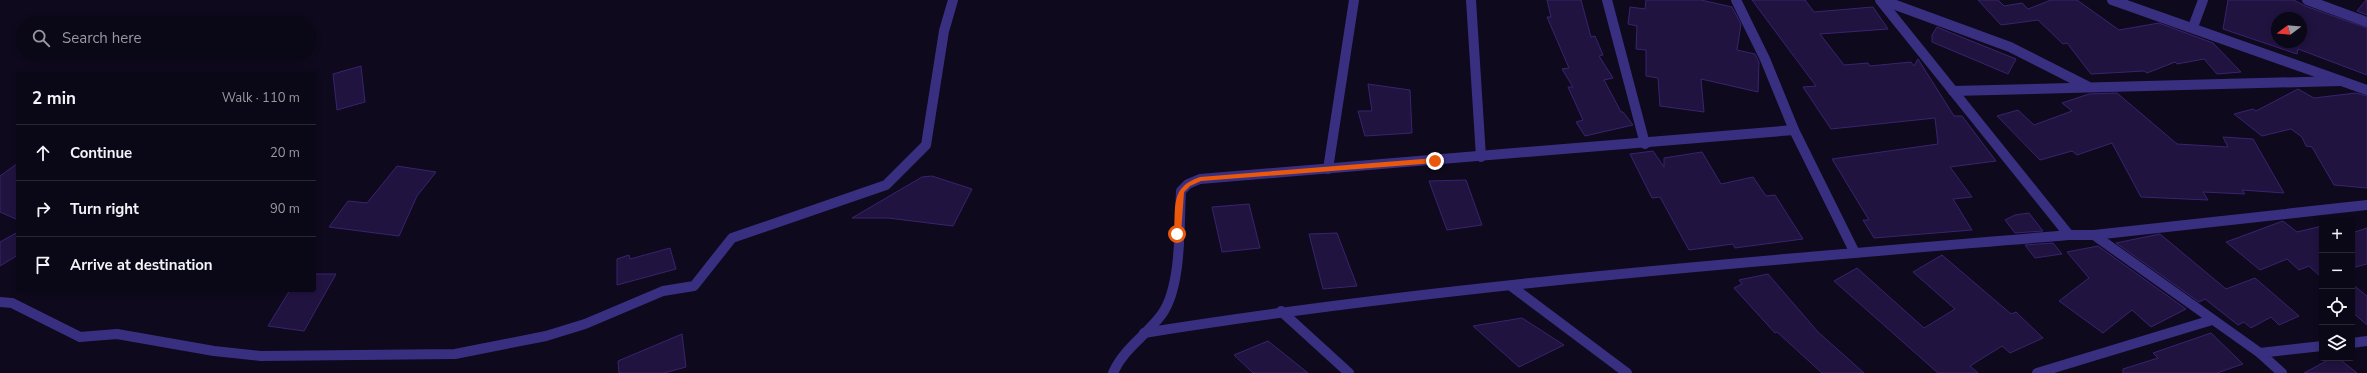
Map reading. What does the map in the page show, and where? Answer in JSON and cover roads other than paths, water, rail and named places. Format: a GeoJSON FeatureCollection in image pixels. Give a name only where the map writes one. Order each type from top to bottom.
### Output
{"type":"FeatureCollection","features":[{"type":"Feature","properties":{"kind":"street"},"geometry":{"type":"LineString","coordinates":[[0,302],[12,303],[80,336],[117,334],[214,351],[261,356],[455,354],[546,336],[585,324],[663,291],[694,286],[732,238],[886,185],[926,145],[944,31],[953,0]]}},
{"type":"Feature","properties":{"kind":"street"},"geometry":{"type":"LineString","coordinates":[[1328,169],[1354,0]]}},
{"type":"Feature","properties":{"kind":"street"},"geometry":{"type":"LineString","coordinates":[[1471,0],[1481,157]]}},
{"type":"Feature","properties":{"kind":"street"},"geometry":{"type":"LineString","coordinates":[[1607,0],[1645,144]]}},
{"type":"Feature","properties":{"kind":"street"},"geometry":{"type":"LineString","coordinates":[[1736,0],[1765,58],[1794,130],[1855,253]]}},
{"type":"Feature","properties":{"kind":"street"},"geometry":{"type":"LineString","coordinates":[[1881,0],[2010,47],[2089,87]]}},
{"type":"Feature","properties":{"kind":"street"},"geometry":{"type":"LineString","coordinates":[[1881,0],[2069,235]]}},
{"type":"Feature","properties":{"kind":"street"},"geometry":{"type":"LineString","coordinates":[[2112,0],[2193,27],[2341,82],[2367,90]]}},
{"type":"Feature","properties":{"kind":"street"},"geometry":{"type":"LineString","coordinates":[[2193,27],[2203,0]]}},
{"type":"Feature","properties":{"kind":"street"},"geometry":{"type":"LineString","coordinates":[[2307,0],[2367,22]]}},
{"type":"Feature","properties":{"kind":"street"},"geometry":{"type":"LineString","coordinates":[[1953,91],[2341,82]]}},
{"type":"Feature","properties":{"kind":"street"},"geometry":{"type":"LineString","coordinates":[[1113,373],[1116,363],[1158,319],[1168,304],[1174,276],[1181,191],[1188,184],[1200,179],[1645,144],[1794,130]]}},
{"type":"Feature","properties":{"kind":"street"},"geometry":{"type":"LineString","coordinates":[[1144,333],[1281,310],[1855,253],[2069,235],[2094,235],[2367,205]]}},
{"type":"Feature","properties":{"kind":"street"},"geometry":{"type":"LineString","coordinates":[[2094,235],[2260,353],[2282,373]]}},
{"type":"Feature","properties":{"kind":"street"},"geometry":{"type":"LineString","coordinates":[[1511,286],[1627,373]]}},
{"type":"Feature","properties":{"kind":"street"},"geometry":{"type":"LineString","coordinates":[[1281,310],[1349,373]]}},
{"type":"Feature","properties":{"kind":"street"},"geometry":{"type":"LineString","coordinates":[[2043,372],[2212,320]]}},
{"type":"Feature","properties":{"kind":"street"},"geometry":{"type":"LineString","coordinates":[[2355,343],[2367,341]]}},
{"type":"Feature","properties":{"kind":"street"},"geometry":{"type":"LineString","coordinates":[[2260,353],[2319,346]]}}]}
